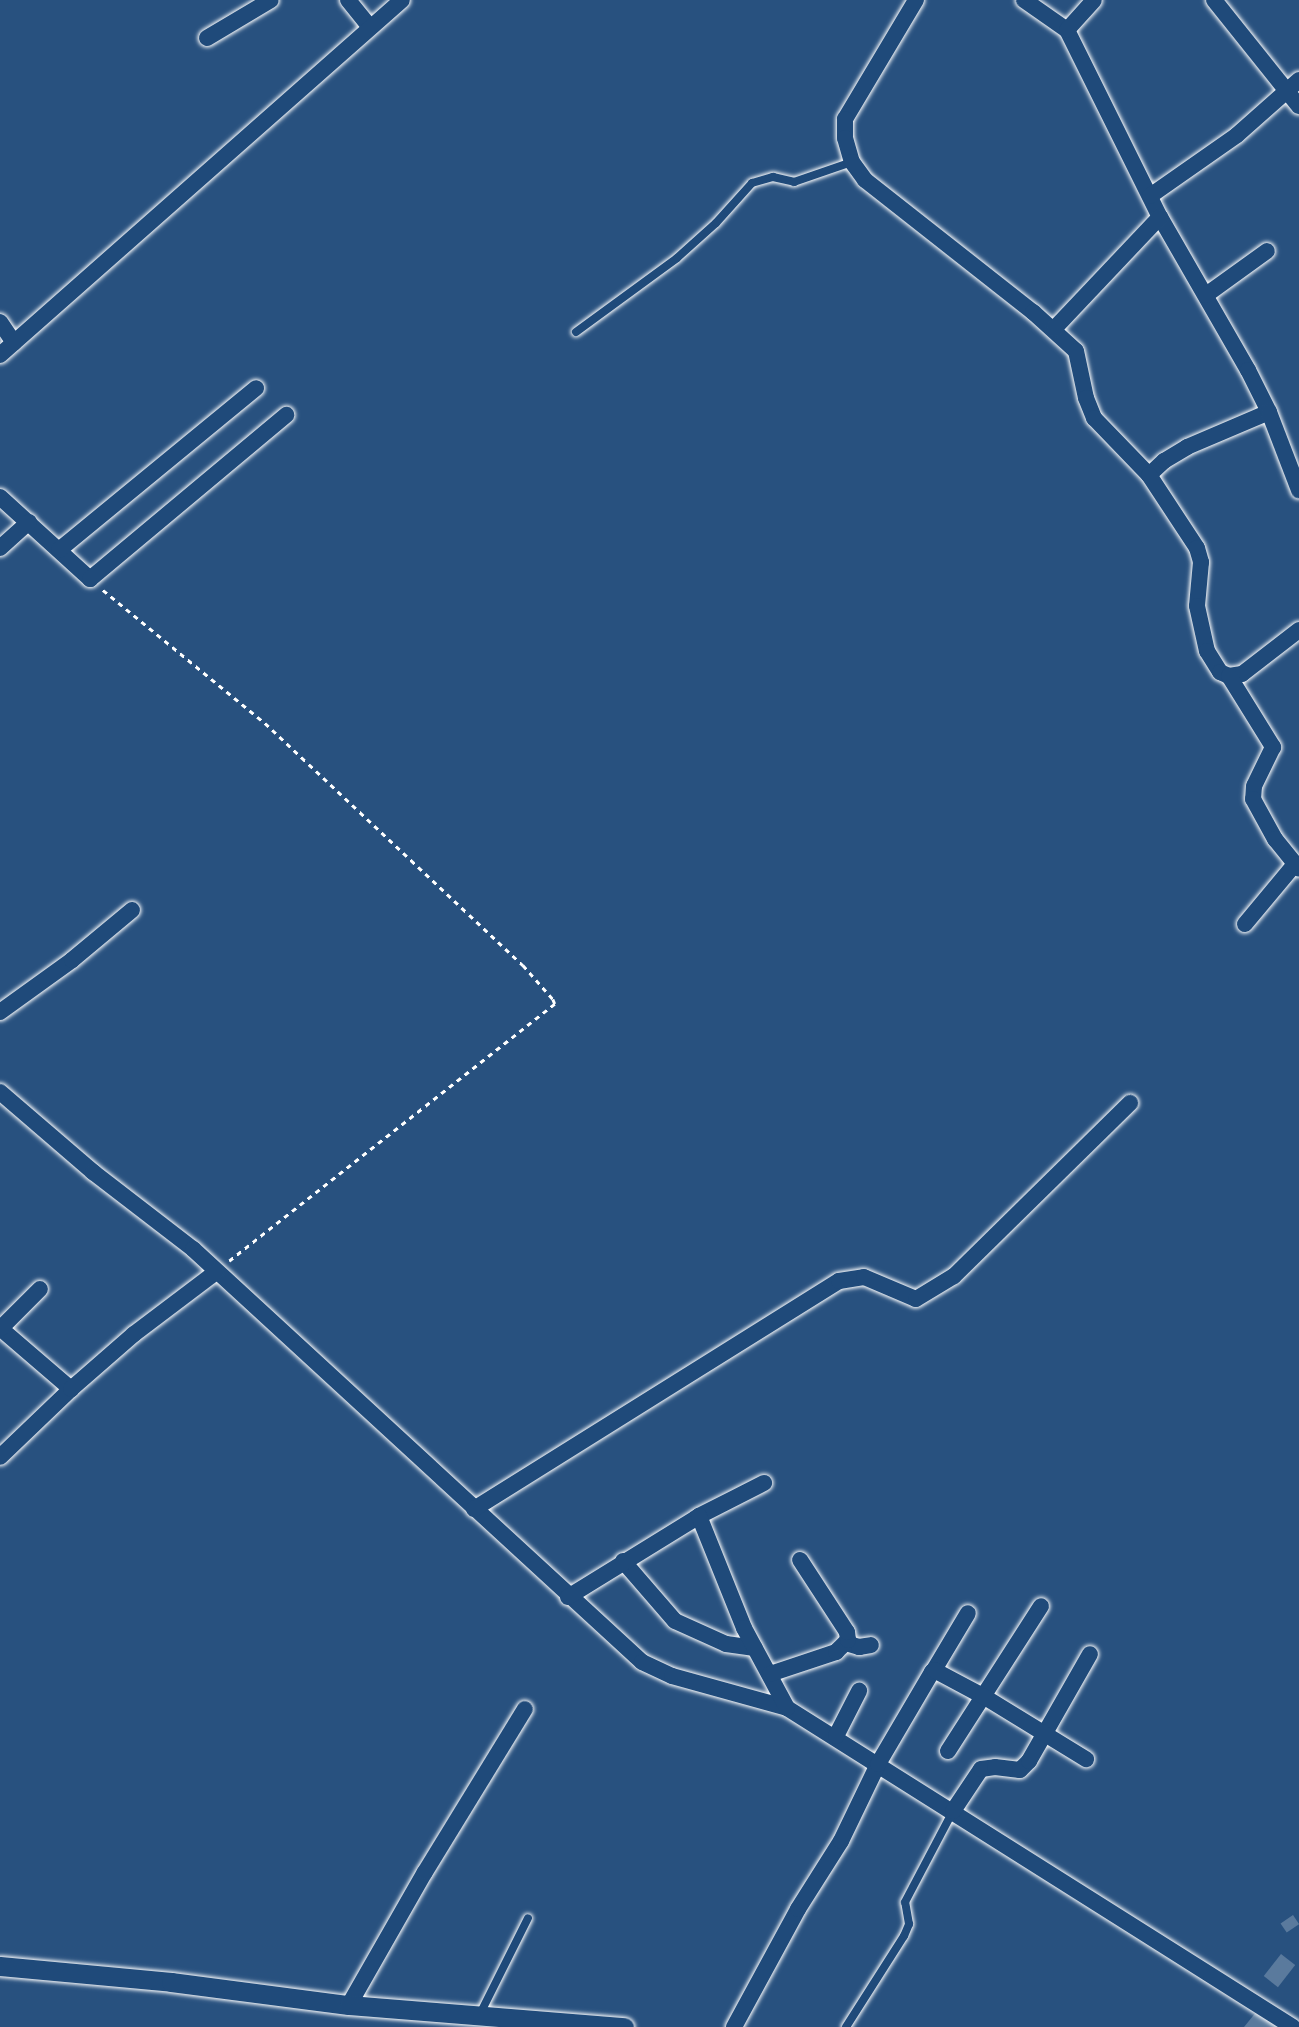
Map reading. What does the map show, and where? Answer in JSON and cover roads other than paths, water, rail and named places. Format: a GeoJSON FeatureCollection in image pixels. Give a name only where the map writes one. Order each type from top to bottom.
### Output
{"type":"FeatureCollection","features":[{"type":"Feature","properties":{"kind":"street"},"geometry":{"type":"LineString","coordinates":[[206,38],[271,0]]}},
{"type":"Feature","properties":{"kind":"street"},"geometry":{"type":"LineString","coordinates":[[348,0],[369,26]]}},
{"type":"Feature","properties":{"kind":"street"},"geometry":{"type":"LineString","coordinates":[[0,355],[369,26],[402,0]]}},
{"type":"Feature","properties":{"kind":"street"},"geometry":{"type":"LineString","coordinates":[[916,0],[845,119],[845,138],[852,162],[865,180],[1055,329],[1076,351],[1094,418],[1149,475],[1197,548],[1201,562],[1197,606],[1207,651],[1220,672],[1229,676],[1242,674],[1299,630]]}},
{"type":"Feature","properties":{"kind":"street"},"geometry":{"type":"LineString","coordinates":[[1024,0],[1067,30],[1160,217],[1269,412],[1299,491]]}},
{"type":"Feature","properties":{"kind":"street"},"geometry":{"type":"LineString","coordinates":[[1067,30],[1094,0]]}},
{"type":"Feature","properties":{"kind":"street"},"geometry":{"type":"LineString","coordinates":[[1214,0],[1294,85],[1299,106]]}},
{"type":"Feature","properties":{"kind":"street"},"geometry":{"type":"LineString","coordinates":[[1150,197],[1237,135],[1294,85]]}},
{"type":"Feature","properties":{"kind":"street"},"geometry":{"type":"LineString","coordinates":[[1055,329],[1160,217]]}},
{"type":"Feature","properties":{"kind":"street"},"geometry":{"type":"LineString","coordinates":[[1206,295],[1267,251]]}},
{"type":"Feature","properties":{"kind":"street"},"geometry":{"type":"LineString","coordinates":[[0,322],[14,343]]}},
{"type":"Feature","properties":{"kind":"street"},"geometry":{"type":"LineString","coordinates":[[59,550],[256,388]]}},
{"type":"Feature","properties":{"kind":"street"},"geometry":{"type":"LineString","coordinates":[[1149,475],[1164,461],[1187,447],[1269,412]]}},
{"type":"Feature","properties":{"kind":"street"},"geometry":{"type":"LineString","coordinates":[[0,497],[90,579],[286,415]]}},
{"type":"Feature","properties":{"kind":"street"},"geometry":{"type":"LineString","coordinates":[[0,548],[29,522]]}},
{"type":"Feature","properties":{"kind":"street"},"geometry":{"type":"LineString","coordinates":[[1229,676],[1273,747],[1254,786],[1253,799],[1295,859],[1245,924]]}},
{"type":"Feature","properties":{"kind":"street"},"geometry":{"type":"LineString","coordinates":[[0,1012],[72,960],[132,910]]}},
{"type":"Feature","properties":{"kind":"street"},"geometry":{"type":"LineString","coordinates":[[1,1096],[93,1172],[193,1249],[348,1389],[568,1597],[642,1662],[657,1670],[787,1708],[836,1736],[1293,2027]]}},
{"type":"Feature","properties":{"kind":"street"},"geometry":{"type":"LineString","coordinates":[[474,1509],[839,1281],[864,1277],[916,1299],[954,1276],[1130,1104]]}},
{"type":"Feature","properties":{"kind":"street"},"geometry":{"type":"LineString","coordinates":[[0,1457],[134,1334],[216,1272]]}},
{"type":"Feature","properties":{"kind":"street"},"geometry":{"type":"LineString","coordinates":[[40,1289],[0,1328],[71,1389]]}},
{"type":"Feature","properties":{"kind":"street"},"geometry":{"type":"LineString","coordinates":[[568,1597],[699,1516],[764,1483]]}},
{"type":"Feature","properties":{"kind":"street"},"geometry":{"type":"LineString","coordinates":[[699,1516],[744,1628],[787,1708]]}},
{"type":"Feature","properties":{"kind":"street"},"geometry":{"type":"LineString","coordinates":[[770,1674],[836,1652],[846,1643],[847,1632],[800,1560]]}},
{"type":"Feature","properties":{"kind":"street"},"geometry":{"type":"LineString","coordinates":[[623,1562],[675,1621],[726,1644],[755,1648]]}},
{"type":"Feature","properties":{"kind":"street"},"geometry":{"type":"LineString","coordinates":[[948,1751],[1041,1606]]}},
{"type":"Feature","properties":{"kind":"street"},"geometry":{"type":"LineString","coordinates":[[734,2027],[798,1909],[841,1841],[878,1765],[968,1613]]}},
{"type":"Feature","properties":{"kind":"street"},"geometry":{"type":"LineString","coordinates":[[846,1643],[859,1647],[872,1645]]}},
{"type":"Feature","properties":{"kind":"street"},"geometry":{"type":"LineString","coordinates":[[953,1811],[981,1769],[995,1767],[1020,1770],[1045,1734],[1090,1654]]}},
{"type":"Feature","properties":{"kind":"street"},"geometry":{"type":"LineString","coordinates":[[934,1670],[983,1696],[1086,1759]]}},
{"type":"Feature","properties":{"kind":"street"},"geometry":{"type":"LineString","coordinates":[[836,1736],[859,1691]]}},
{"type":"Feature","properties":{"kind":"street"},"geometry":{"type":"LineString","coordinates":[[349,2005],[425,1872],[525,1709]]}},
{"type":"Feature","properties":{"kind":"street"},"geometry":{"type":"LineString","coordinates":[[0,1966],[171,1982],[349,2005],[624,2027]]}},
{"type":"Feature","properties":{"kind":"lane"},"geometry":{"type":"LineString","coordinates":[[576,332],[677,258],[716,223],[752,183],[773,177],[794,182],[804,180],[852,162]]}},
{"type":"Feature","properties":{"kind":"lane"},"geometry":{"type":"LineString","coordinates":[[846,2027],[904,1937],[909,1924],[905,1902],[953,1811]]}},
{"type":"Feature","properties":{"kind":"lane"},"geometry":{"type":"LineString","coordinates":[[479,2017],[527,1918]]}}]}
